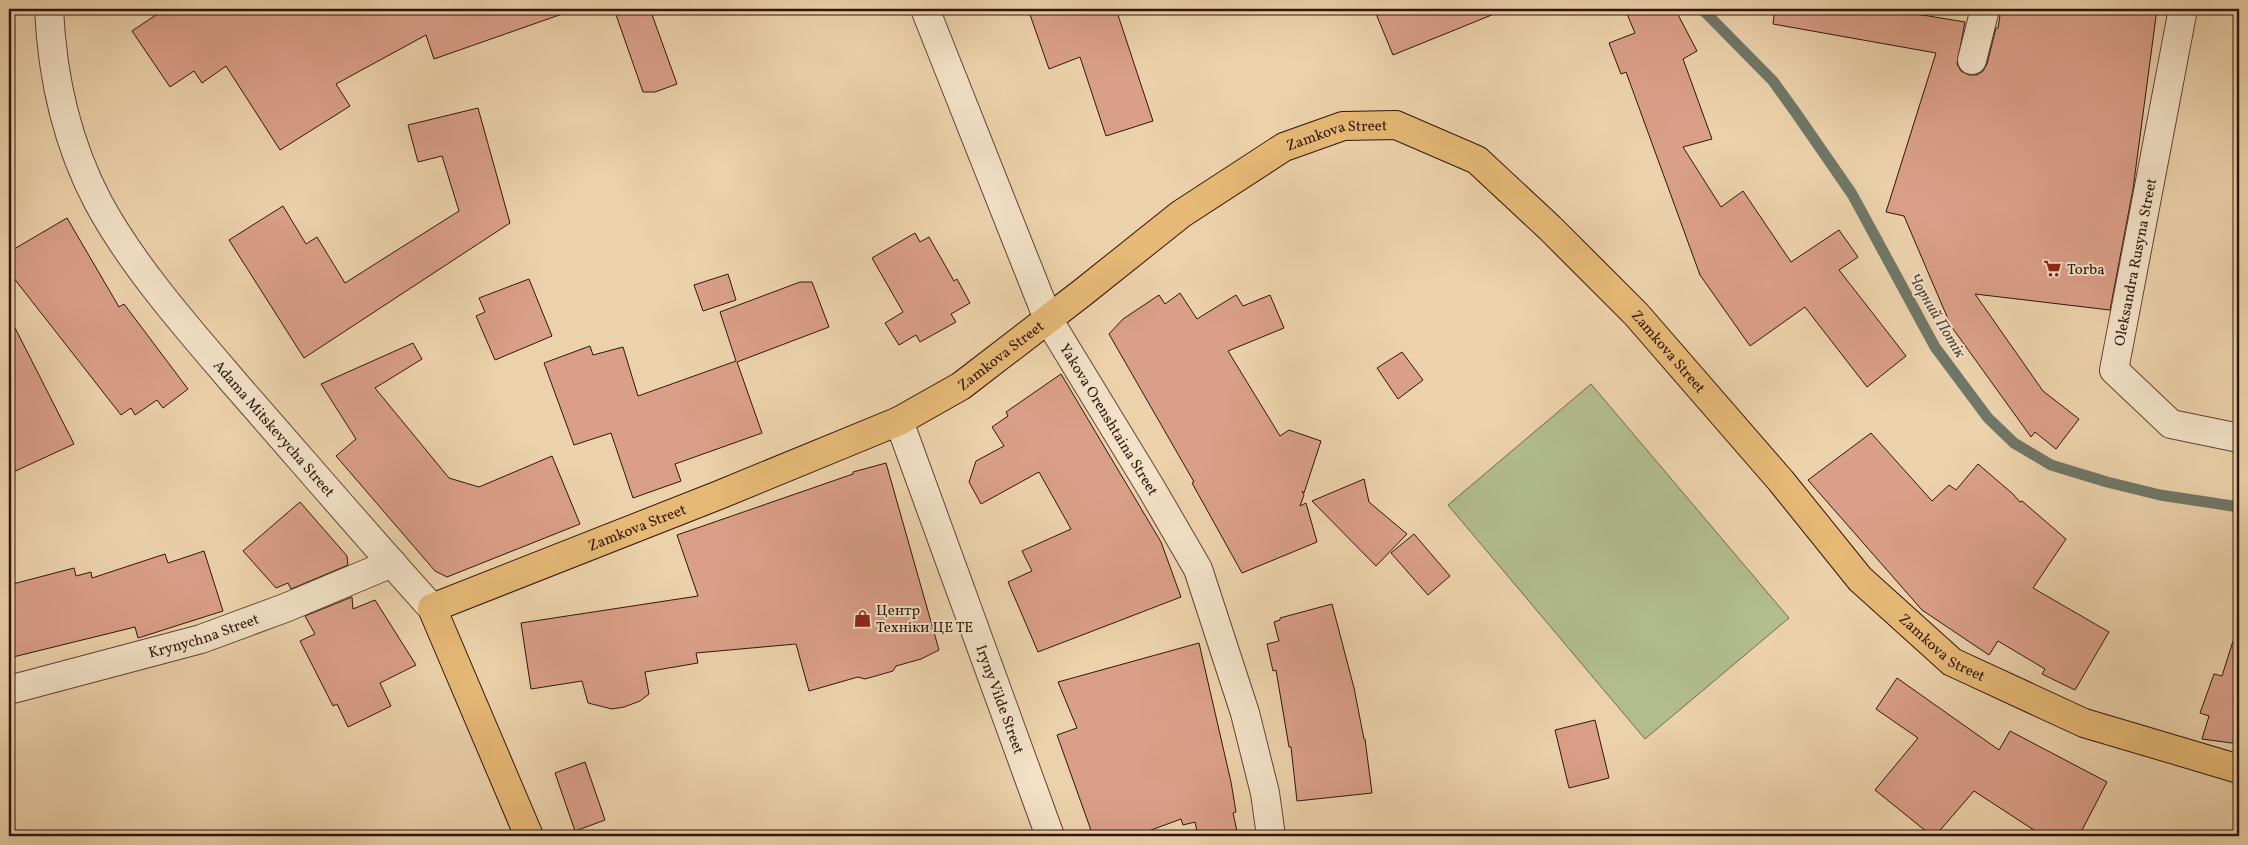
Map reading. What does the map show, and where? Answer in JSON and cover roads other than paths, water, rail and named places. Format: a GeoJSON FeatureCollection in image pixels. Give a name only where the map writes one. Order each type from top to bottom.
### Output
{"type":"FeatureCollection","features":[{"type":"Feature","properties":{"kind":"main road","name":"Zamkova Street"},"geometry":{"type":"LineString","coordinates":[[432,608],[720,495],[899,421],[961,386],[1082,294],[1181,214],[1284,147],[1343,126],[1396,125],[1477,160],[1550,228],[1636,314],[1781,481],[1860,579],[1952,662],[2084,723],[2239,769]]}},
{"type":"Feature","properties":{"kind":"main road","name":"Adama Mitskevycha Street"},"geometry":{"type":"LineString","coordinates":[[432,608],[529,836]]}},
{"type":"Feature","properties":{"kind":"street","name":"Adama Mitskevycha Street"},"geometry":{"type":"LineString","coordinates":[[49,9],[50,40],[59,94],[77,153],[98,202],[124,243],[175,314],[432,608]]}},
{"type":"Feature","properties":{"kind":"street","name":"Yakova Orenshtaina Street"},"geometry":{"type":"LineString","coordinates":[[925,9],[1048,319],[1198,569],[1245,713],[1265,793],[1271,836]]}},
{"type":"Feature","properties":{"kind":"street"},"geometry":{"type":"LineString","coordinates":[[1972,60],[1985,9]]}},
{"type":"Feature","properties":{"kind":"street","name":"Oleksandra Rusyna Street"},"geometry":{"type":"LineString","coordinates":[[2183,9],[2114,370],[2171,424],[2239,438]]}},
{"type":"Feature","properties":{"kind":"street","name":"Iryny Vilde Street"},"geometry":{"type":"LineString","coordinates":[[899,421],[1050,836]]}},
{"type":"Feature","properties":{"kind":"street","name":"Krynychna Street"},"geometry":{"type":"LineString","coordinates":[[9,690],[201,639],[285,608],[392,563]]}},
{"type":"Feature","properties":{"kind":"waterway","name":"Чорний Потік"},"geometry":{"type":"LineString","coordinates":[[1702,9],[1773,81],[1852,194],[1935,347],[1988,418],[2014,443],[2051,465],[2107,482],[2160,495],[2239,507]]}},
{"type":"Feature","properties":{"kind":"place","name":"Torba"},"geometry":{"type":"Point","coordinates":[2053,269]}},
{"type":"Feature","properties":{"kind":"place","name":"Центр Техніки ЦЕ ТЕ"},"geometry":{"type":"Point","coordinates":[862,619]}}]}
